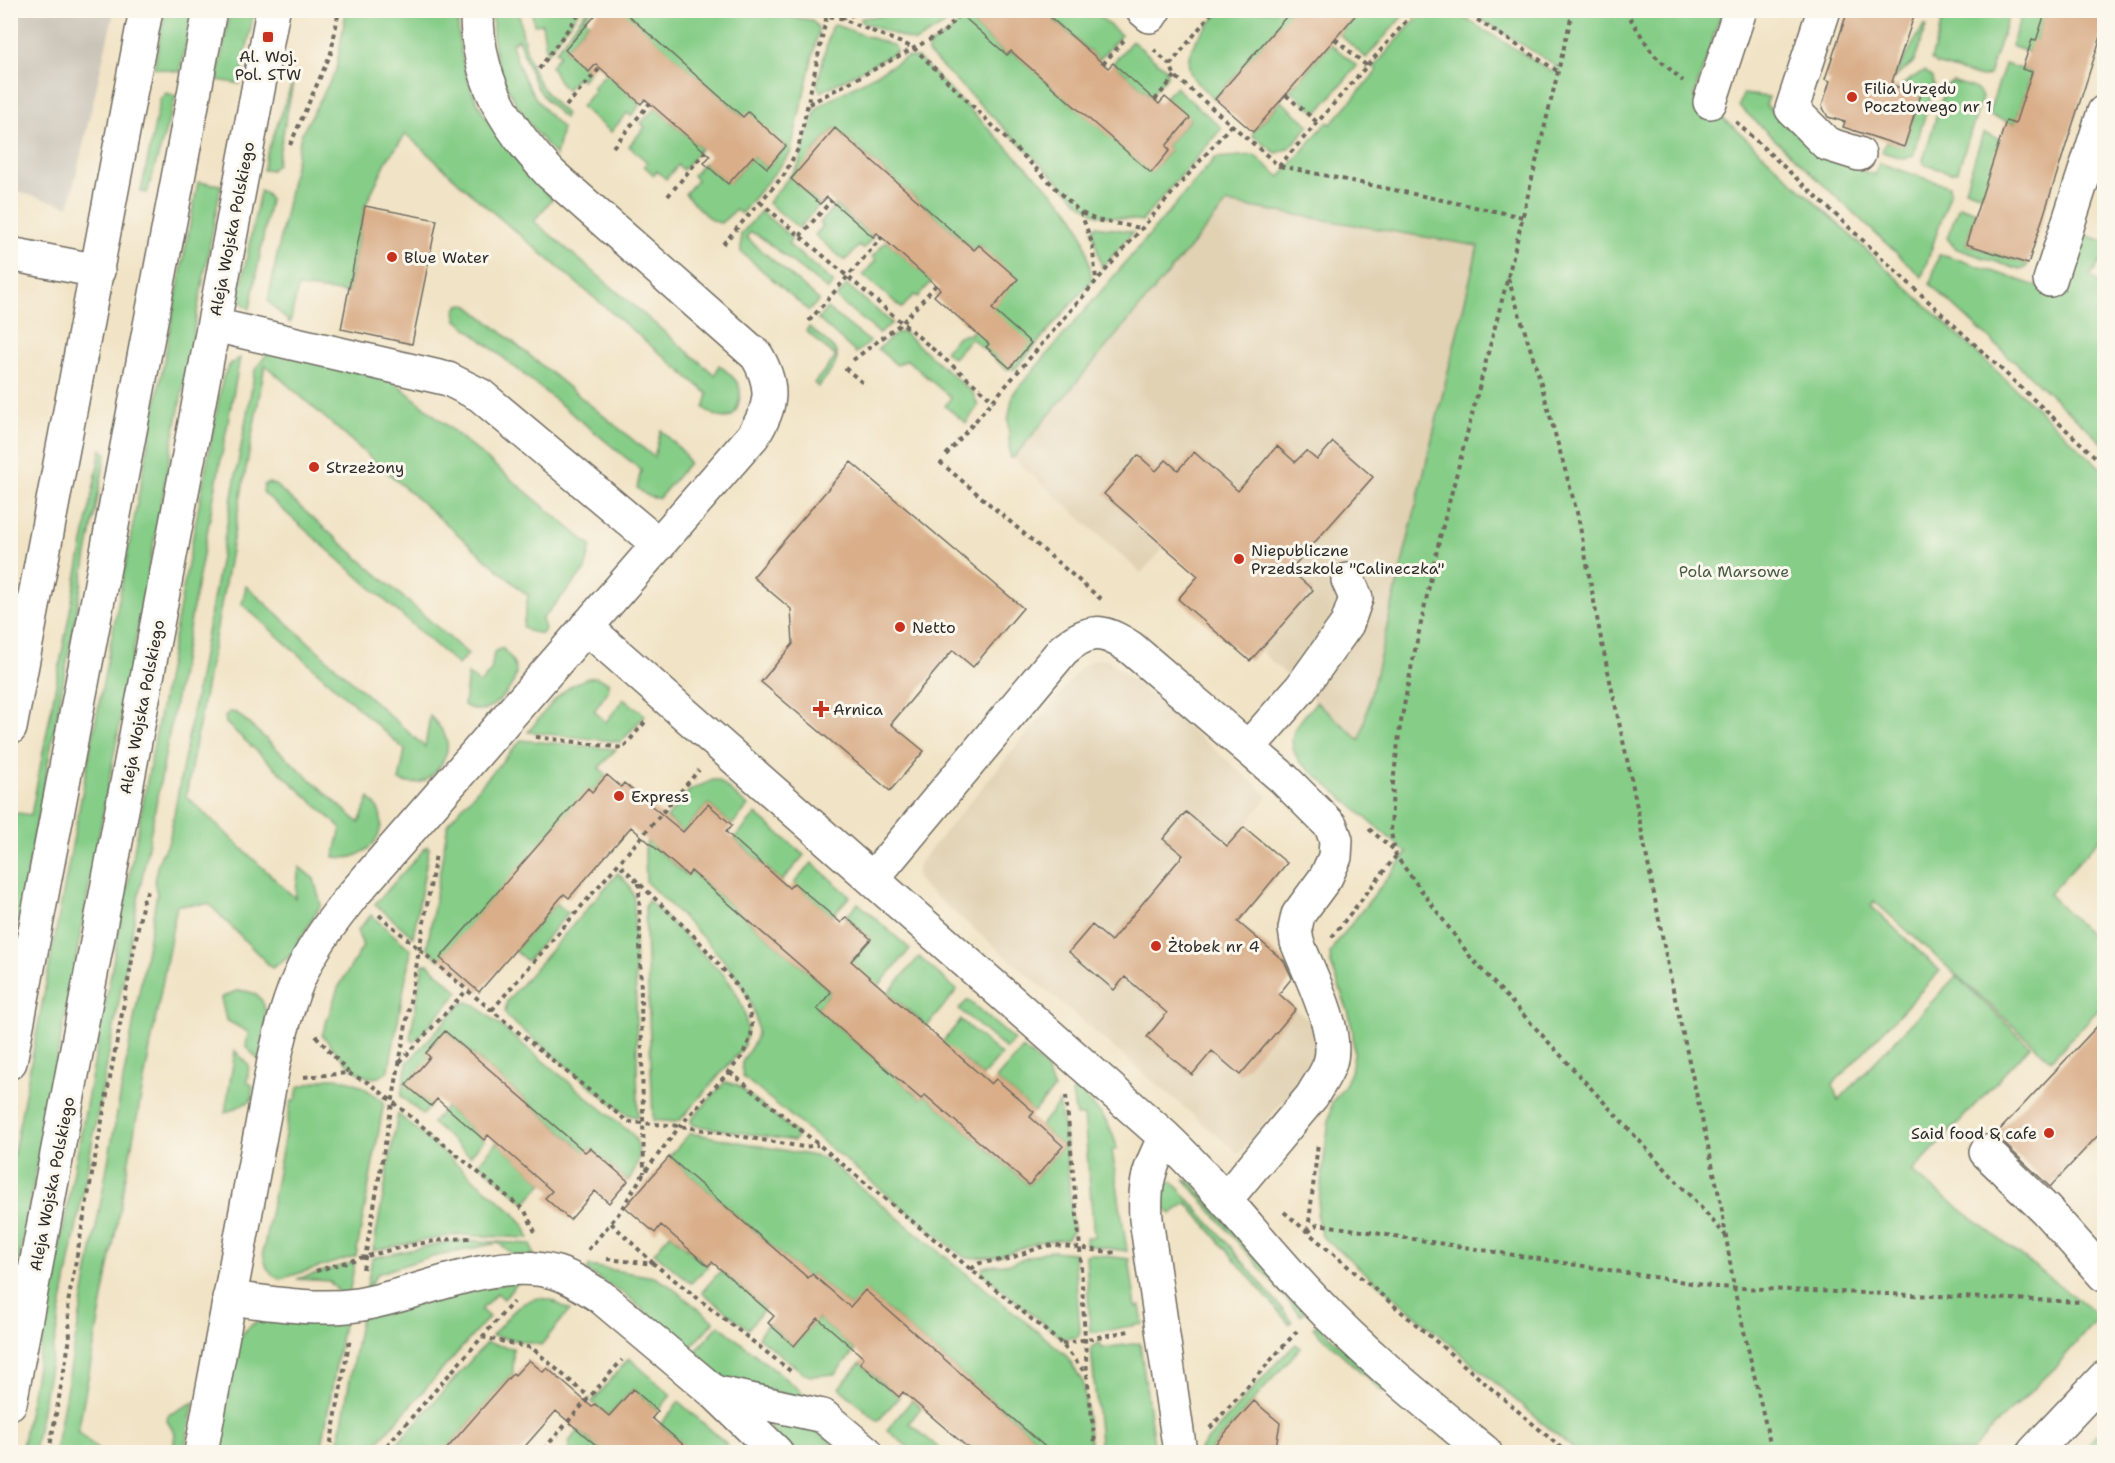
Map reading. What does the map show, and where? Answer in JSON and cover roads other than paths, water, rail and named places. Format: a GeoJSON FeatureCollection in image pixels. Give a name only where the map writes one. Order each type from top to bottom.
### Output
{"type":"FeatureCollection","features":[{"type":"Feature","properties":{"kind":"street"},"geometry":{"type":"LineString","coordinates":[[10,728],[146,10]]}},
{"type":"Feature","properties":{"kind":"street"},"geometry":{"type":"LineString","coordinates":[[10,1062],[210,10]]}},
{"type":"Feature","properties":{"kind":"street","name":"Aleja Wojska Polskiego"},"geometry":{"type":"LineString","coordinates":[[10,1403],[273,10]]}},
{"type":"Feature","properties":{"kind":"street"},"geometry":{"type":"LineString","coordinates":[[201,1452],[274,1061],[281,1029],[303,968],[317,944],[352,896],[753,436],[763,421],[769,405],[770,386],[757,356],[551,174],[529,151],[498,104],[486,77],[480,53],[477,10]]}},
{"type":"Feature","properties":{"kind":"street"},"geometry":{"type":"LineString","coordinates":[[1710,102],[1740,10]]}},
{"type":"Feature","properties":{"kind":"street"},"geometry":{"type":"LineString","coordinates":[[1824,10],[1792,109],[1827,144],[1859,154]]}},
{"type":"Feature","properties":{"kind":"street"},"geometry":{"type":"LineString","coordinates":[[2050,280],[2104,112]]}},
{"type":"Feature","properties":{"kind":"street"},"geometry":{"type":"LineString","coordinates":[[10,254],[98,271]]}},
{"type":"Feature","properties":{"kind":"street"},"geometry":{"type":"LineString","coordinates":[[214,325],[429,374],[465,386],[480,395],[659,545]]}},
{"type":"Feature","properties":{"kind":"street"},"geometry":{"type":"LineString","coordinates":[[1248,748],[1301,688],[1347,624],[1356,598],[1348,580]]}},
{"type":"Feature","properties":{"kind":"street"},"geometry":{"type":"LineString","coordinates":[[586,627],[1165,1137],[1235,1189],[1275,1256],[1315,1301],[1358,1344],[1485,1452]]}},
{"type":"Feature","properties":{"kind":"street"},"geometry":{"type":"LineString","coordinates":[[873,878],[1063,650],[1086,634],[1097,633],[1113,636],[1131,648],[1283,778],[1331,826],[1336,840],[1335,857],[1326,877],[1299,915],[1295,929],[1297,942],[1333,1041],[1330,1061],[1323,1078],[1235,1189]]}},
{"type":"Feature","properties":{"kind":"street"},"geometry":{"type":"LineString","coordinates":[[1165,1137],[1152,1162],[1144,1192],[1180,1452]]}},
{"type":"Feature","properties":{"kind":"street"},"geometry":{"type":"LineString","coordinates":[[1986,1152],[2046,1210],[2098,1289]]}},
{"type":"Feature","properties":{"kind":"street"},"geometry":{"type":"LineString","coordinates":[[230,1298],[330,1307],[356,1305],[478,1274],[513,1269],[535,1269],[558,1273],[601,1297],[714,1392],[776,1452]]}},
{"type":"Feature","properties":{"kind":"street"},"geometry":{"type":"LineString","coordinates":[[2034,1452],[2104,1378]]}},
{"type":"Feature","properties":{"kind":"street"},"geometry":{"type":"LineString","coordinates":[[714,1392],[823,1416],[866,1452]]}},
{"type":"Feature","properties":{"kind":"place","name":"Al. Woj. Pol. STW"},"geometry":{"type":"Point","coordinates":[268,37]}},
{"type":"Feature","properties":{"kind":"place","name":"Filia Urzędu Pocztowego nr 1"},"geometry":{"type":"Point","coordinates":[1852,97]}},
{"type":"Feature","properties":{"kind":"place","name":"Blue Water"},"geometry":{"type":"Point","coordinates":[392,257]}},
{"type":"Feature","properties":{"kind":"place","name":"Strzeżony"},"geometry":{"type":"Point","coordinates":[314,467]}},
{"type":"Feature","properties":{"kind":"place","name":"Niepubliczne Przedszkole \"Calineczka\""},"geometry":{"type":"Point","coordinates":[1239,559]}},
{"type":"Feature","properties":{"kind":"place","name":"Netto"},"geometry":{"type":"Point","coordinates":[900,627]}},
{"type":"Feature","properties":{"kind":"place","name":"Arnica"},"geometry":{"type":"Point","coordinates":[821,709]}},
{"type":"Feature","properties":{"kind":"place","name":"Express"},"geometry":{"type":"Point","coordinates":[619,796]}},
{"type":"Feature","properties":{"kind":"place","name":"Żłobek nr 4"},"geometry":{"type":"Point","coordinates":[1156,946]}},
{"type":"Feature","properties":{"kind":"place","name":"Said food & cafe"},"geometry":{"type":"Point","coordinates":[2049,1133]}},
{"type":"Feature","properties":{"kind":"park label","name":"Pola Marsowe"},"geometry":{"type":"Point","coordinates":[1734,571]}}]}
